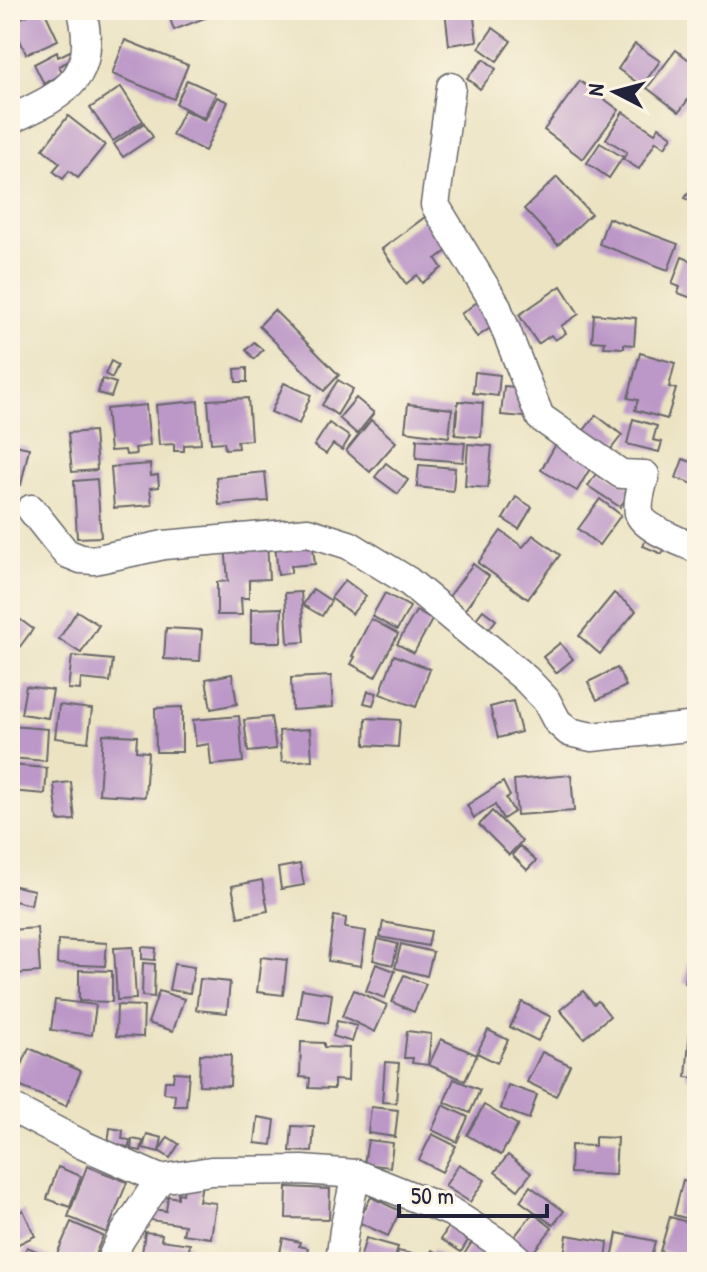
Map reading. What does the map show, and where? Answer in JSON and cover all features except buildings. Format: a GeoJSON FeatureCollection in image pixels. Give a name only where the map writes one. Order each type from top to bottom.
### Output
{"type":"FeatureCollection","features":[{"type":"Feature","properties":{"kind":"street"},"geometry":{"type":"LineString","coordinates":[[10,120],[58,97],[79,74],[86,54],[87,32],[82,10]]}},
{"type":"Feature","properties":{"kind":"street"},"geometry":{"type":"LineString","coordinates":[[451,87],[435,205],[496,305],[540,417],[621,474],[645,475],[638,504],[640,517],[647,525],[697,549]]}},
{"type":"Feature","properties":{"kind":"street"},"geometry":{"type":"LineString","coordinates":[[31,509],[66,553],[81,559],[94,560],[164,545],[308,532],[325,535],[349,545],[408,581],[526,679],[569,732],[592,737],[697,726]]}},
{"type":"Feature","properties":{"kind":"street"},"geometry":{"type":"LineString","coordinates":[[10,1107],[83,1145],[160,1179],[211,1171],[303,1170],[356,1174],[451,1212],[502,1245],[521,1262]]}},
{"type":"Feature","properties":{"kind":"street"},"geometry":{"type":"LineString","coordinates":[[340,1262],[356,1174]]}},
{"type":"Feature","properties":{"kind":"street"},"geometry":{"type":"LineString","coordinates":[[110,1262],[120,1240],[160,1179]]}}]}
